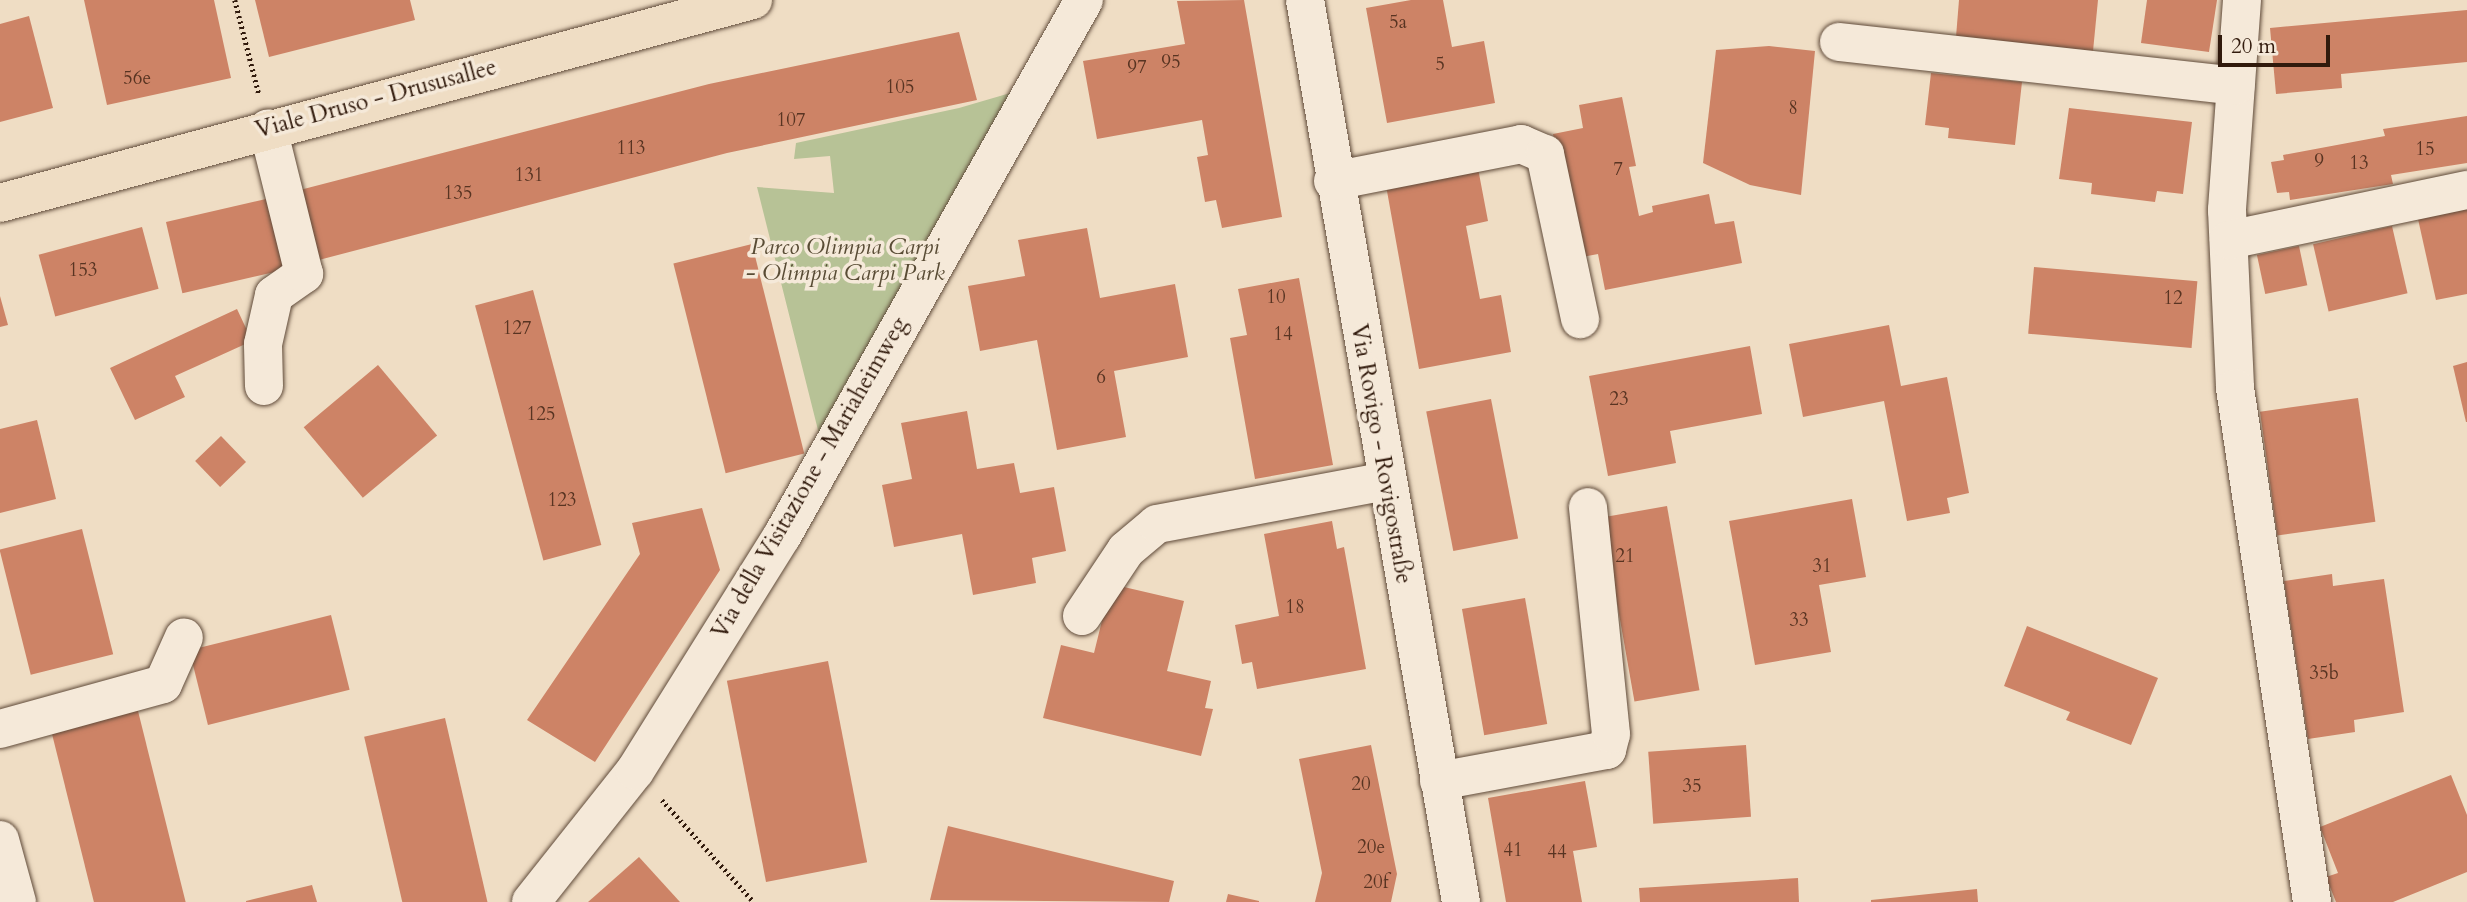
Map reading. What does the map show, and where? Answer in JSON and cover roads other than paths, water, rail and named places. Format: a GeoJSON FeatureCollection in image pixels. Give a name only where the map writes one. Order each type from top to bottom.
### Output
{"type":"FeatureCollection","features":[{"type":"Feature","properties":{"kind":"main road","name":"Viale Druso - Drususallee"},"geometry":{"type":"LineString","coordinates":[[0,203],[268,128],[753,0]]}},
{"type":"Feature","properties":{"kind":"street","name":"Via della Visitazione - Mariaheimweg"},"geometry":{"type":"LineString","coordinates":[[531,902],[635,771],[782,536],[1084,0]]}},
{"type":"Feature","properties":{"kind":"street"},"geometry":{"type":"LineString","coordinates":[[2242,0],[2229,240],[2235,388],[2312,902]]}},
{"type":"Feature","properties":{"kind":"street","name":"Via Rovigo - Rovigostraße"},"geometry":{"type":"LineString","coordinates":[[1303,2],[1461,902]]}},
{"type":"Feature","properties":{"kind":"street"},"geometry":{"type":"LineString","coordinates":[[1839,42],[2236,86]]}},
{"type":"Feature","properties":{"kind":"street"},"geometry":{"type":"LineString","coordinates":[[264,386],[263,344],[274,295],[304,274],[268,128]]}},
{"type":"Feature","properties":{"kind":"street"},"geometry":{"type":"LineString","coordinates":[[1333,181],[1521,144],[1545,154],[1580,320]]}},
{"type":"Feature","properties":{"kind":"street"},"geometry":{"type":"LineString","coordinates":[[2229,240],[2467,190]]}},
{"type":"Feature","properties":{"kind":"street"},"geometry":{"type":"LineString","coordinates":[[1082,616],[1126,550],[1157,524],[1386,481]]}},
{"type":"Feature","properties":{"kind":"street"},"geometry":{"type":"LineString","coordinates":[[1439,781],[1608,750],[1611,734],[1588,507]]}},
{"type":"Feature","properties":{"kind":"street"},"geometry":{"type":"LineString","coordinates":[[0,729],[163,684],[184,637]]}},
{"type":"Feature","properties":{"kind":"street"},"geometry":{"type":"LineString","coordinates":[[0,840],[17,902]]}},
{"type":"Feature","properties":{"kind":"park label","name":"Parco Olimpia Carpi - Olimpia Carpi Park"},"geometry":{"type":"Point","coordinates":[845,260]}}]}
